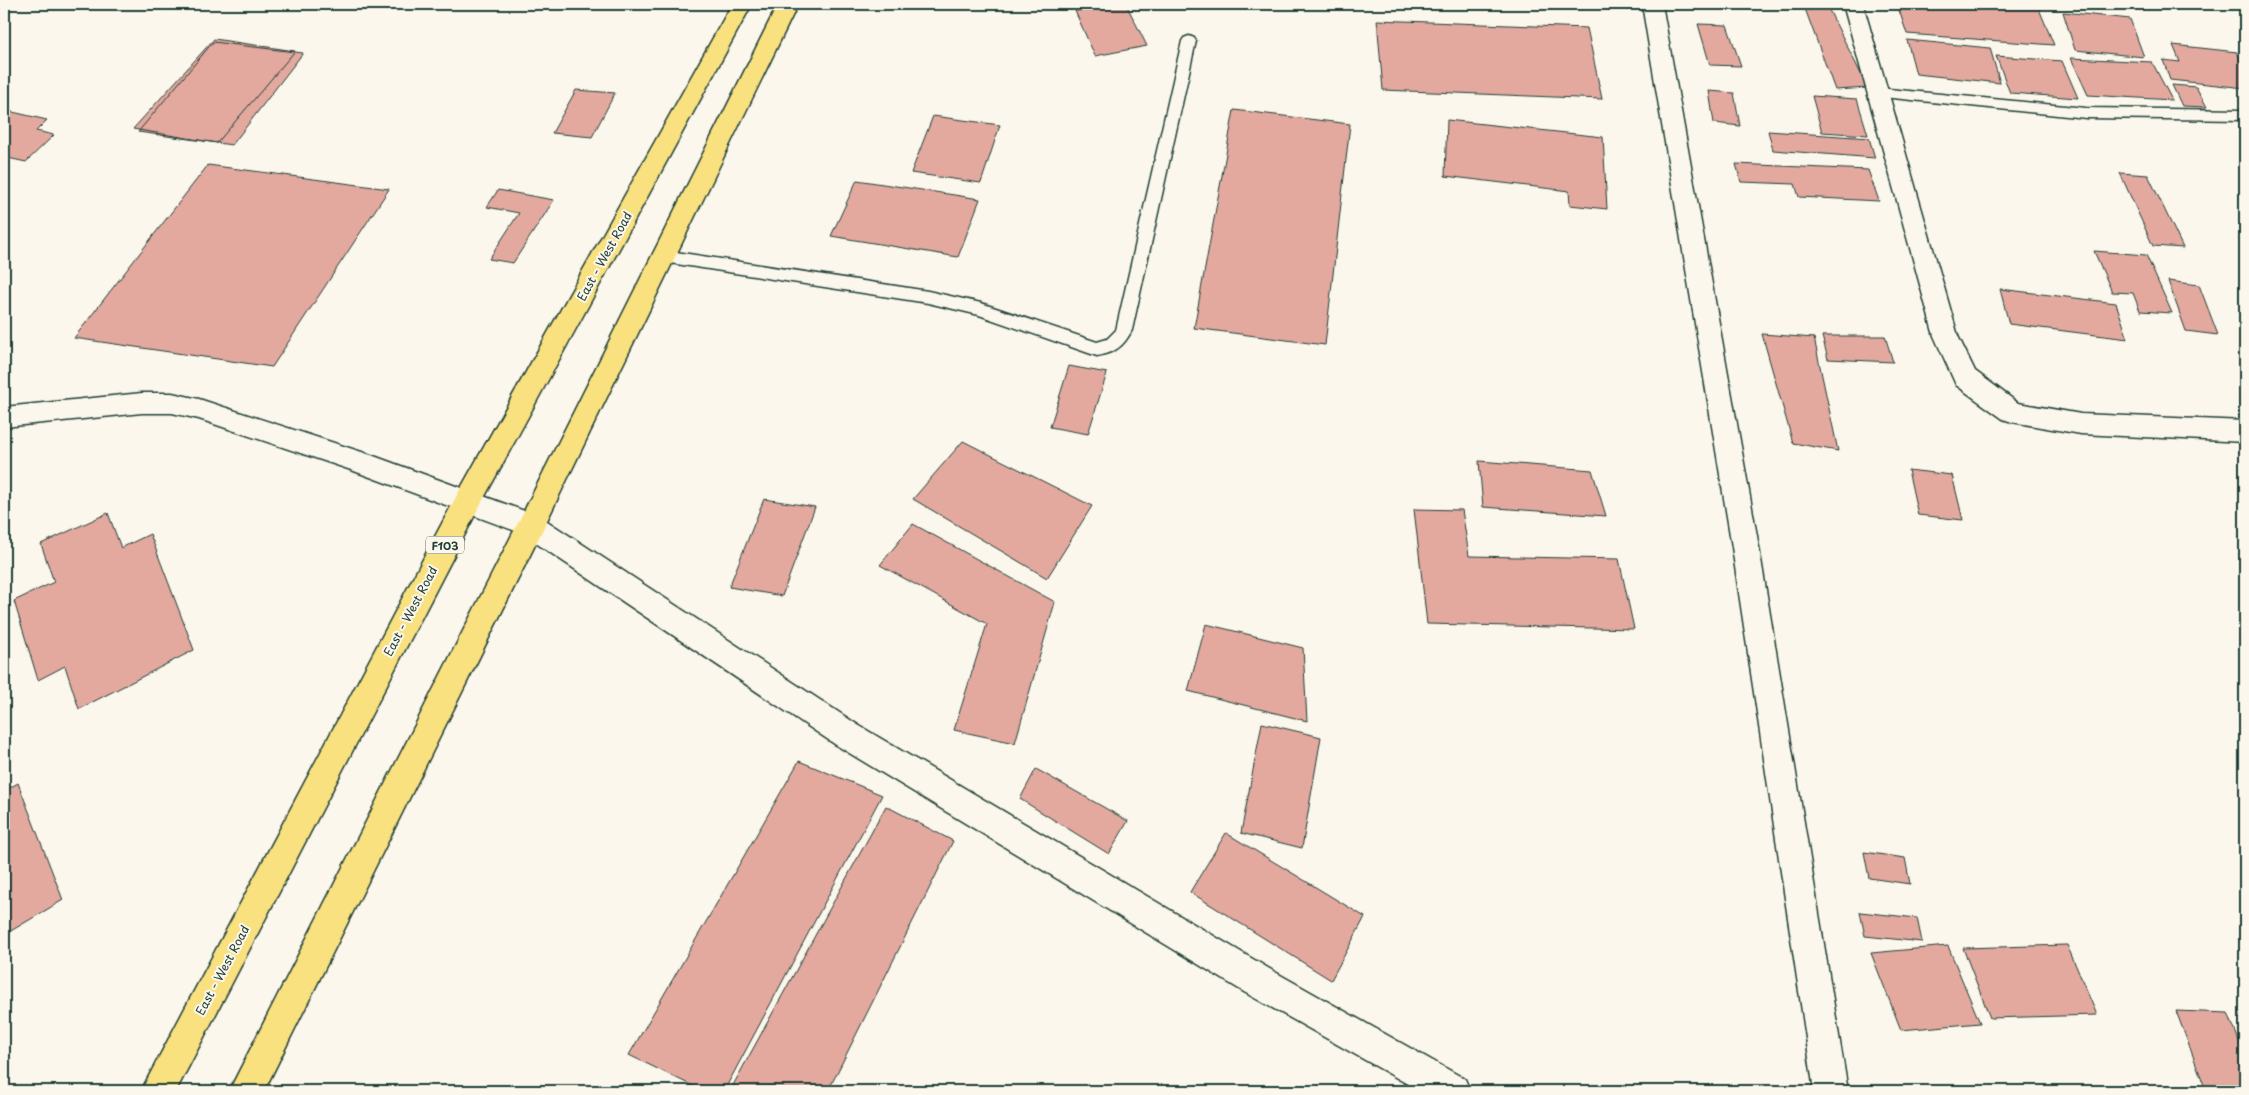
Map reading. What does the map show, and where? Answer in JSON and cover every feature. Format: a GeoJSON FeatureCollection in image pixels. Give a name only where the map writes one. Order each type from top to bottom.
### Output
{"type":"FeatureCollection","features":[{"type":"Feature","properties":{"kind":"main road","name":"East - West Road"},"geometry":{"type":"LineString","coordinates":[[158,1091],[467,503],[742,4]]}},
{"type":"Feature","properties":{"kind":"main road"},"geometry":{"type":"LineString","coordinates":[[246,1091],[531,525],[788,4]]}},
{"type":"Feature","properties":{"kind":"street"},"geometry":{"type":"LineString","coordinates":[[1652,4],[1704,294],[1804,906],[1831,1091]]}},
{"type":"Feature","properties":{"kind":"street"},"geometry":{"type":"LineString","coordinates":[[1853,4],[1946,336],[1965,378],[2012,412],[2081,424],[2245,432]]}},
{"type":"Feature","properties":{"kind":"street"},"geometry":{"type":"LineString","coordinates":[[4,417],[142,403],[172,403],[199,409],[362,463],[531,525],[846,735],[1256,980],[1453,1091]]}},
{"type":"Feature","properties":{"kind":"lane"},"geometry":{"type":"LineString","coordinates":[[663,256],[928,297],[981,309],[1097,349],[1110,348],[1119,340],[1124,330],[1189,41]]}},
{"type":"Feature","properties":{"kind":"lane"},"geometry":{"type":"LineString","coordinates":[[1878,92],[2086,113],[2245,115]]}},
{"type":"Feature","properties":{"kind":"building"},"geometry":{"type":"Polygon","coordinates":[[[1113,4],[1126,4],[1147,46],[1095,56],[1075,11],[1113,4]]]}},
{"type":"Feature","properties":{"kind":"building"},"geometry":{"type":"Polygon","coordinates":[[[1388,4],[1443,4],[1444,6],[1388,4]]]}},
{"type":"Feature","properties":{"kind":"building"},"geometry":{"type":"Polygon","coordinates":[[[1897,4],[1979,6],[1979,4],[2037,4],[2054,45],[1907,34],[1897,4]]]}},
{"type":"Feature","properties":{"kind":"building"},"geometry":{"type":"Polygon","coordinates":[[[1804,6],[1827,6],[1868,88],[1835,90],[1804,6]]]}},
{"type":"Feature","properties":{"kind":"building"},"geometry":{"type":"Polygon","coordinates":[[[2063,12],[2130,19],[2144,57],[2075,50],[2063,12]]]}},
{"type":"Feature","properties":{"kind":"building"},"geometry":{"type":"Polygon","coordinates":[[[1377,20],[1587,28],[1602,99],[1383,90],[1377,20]]]}},
{"type":"Feature","properties":{"kind":"building"},"geometry":{"type":"Polygon","coordinates":[[[1698,24],[1727,25],[1741,66],[1710,65],[1698,24]]]}},
{"type":"Feature","properties":{"kind":"building"},"geometry":{"type":"Polygon","coordinates":[[[214,39],[295,51],[217,143],[133,129],[214,39]]]}},
{"type":"Feature","properties":{"kind":"building"},"geometry":{"type":"Polygon","coordinates":[[[1907,40],[1990,48],[2000,83],[1916,74],[1907,40]]]}},
{"type":"Feature","properties":{"kind":"building"},"geometry":{"type":"Polygon","coordinates":[[[213,42],[303,53],[232,145],[138,132],[213,42]]]}},
{"type":"Feature","properties":{"kind":"building"},"geometry":{"type":"Polygon","coordinates":[[[2173,45],[2237,52],[2245,71],[2245,88],[2170,80],[2163,60],[2180,62],[2173,45]]]}},
{"type":"Feature","properties":{"kind":"building"},"geometry":{"type":"Polygon","coordinates":[[[1996,56],[2062,61],[2078,98],[2010,93],[1996,56]]]}},
{"type":"Feature","properties":{"kind":"building"},"geometry":{"type":"Polygon","coordinates":[[[2071,58],[2152,62],[2172,100],[2088,95],[2071,58]]]}},
{"type":"Feature","properties":{"kind":"building"},"geometry":{"type":"Polygon","coordinates":[[[2172,85],[2196,87],[2207,107],[2182,106],[2172,85]]]}},
{"type":"Feature","properties":{"kind":"building"},"geometry":{"type":"Polygon","coordinates":[[[576,90],[615,93],[592,137],[552,133],[576,90]]]}},
{"type":"Feature","properties":{"kind":"building"},"geometry":{"type":"Polygon","coordinates":[[[1709,91],[1734,93],[1740,126],[1714,123],[1709,91]]]}},
{"type":"Feature","properties":{"kind":"building"},"geometry":{"type":"Polygon","coordinates":[[[1812,96],[1857,99],[1868,135],[1822,132],[1812,96]]]}},
{"type":"Feature","properties":{"kind":"building"},"geometry":{"type":"Polygon","coordinates":[[[4,110],[47,120],[36,131],[54,135],[26,162],[8,158],[4,162],[4,110]]]}},
{"type":"Feature","properties":{"kind":"building"},"geometry":{"type":"Polygon","coordinates":[[[1234,110],[1350,124],[1325,345],[1194,328],[1234,110]]]}},
{"type":"Feature","properties":{"kind":"building"},"geometry":{"type":"Polygon","coordinates":[[[933,116],[1000,125],[981,183],[911,173],[933,116]]]}},
{"type":"Feature","properties":{"kind":"building"},"geometry":{"type":"Polygon","coordinates":[[[1447,120],[1603,137],[1607,209],[1570,205],[1569,191],[1445,176],[1447,120]]]}},
{"type":"Feature","properties":{"kind":"building"},"geometry":{"type":"Polygon","coordinates":[[[1768,131],[1869,138],[1875,158],[1773,150],[1768,131]]]}},
{"type":"Feature","properties":{"kind":"building"},"geometry":{"type":"Polygon","coordinates":[[[1736,164],[1868,170],[1879,201],[1799,197],[1795,184],[1741,182],[1736,164]]]}},
{"type":"Feature","properties":{"kind":"building"},"geometry":{"type":"Polygon","coordinates":[[[208,165],[389,189],[272,367],[74,338],[208,165]]]}},
{"type":"Feature","properties":{"kind":"building"},"geometry":{"type":"Polygon","coordinates":[[[2120,173],[2148,175],[2183,248],[2153,246],[2120,173]]]}},
{"type":"Feature","properties":{"kind":"building"},"geometry":{"type":"Polygon","coordinates":[[[857,180],[980,199],[958,257],[831,236],[857,180]]]}},
{"type":"Feature","properties":{"kind":"building"},"geometry":{"type":"Polygon","coordinates":[[[498,190],[554,200],[513,263],[489,259],[519,213],[487,207],[498,190]]]}},
{"type":"Feature","properties":{"kind":"building"},"geometry":{"type":"Polygon","coordinates":[[[2094,251],[2146,255],[2172,313],[2140,311],[2133,293],[2112,292],[2094,251]]]}},
{"type":"Feature","properties":{"kind":"building"},"geometry":{"type":"Polygon","coordinates":[[[2168,281],[2199,285],[2218,335],[2186,331],[2168,281]]]}},
{"type":"Feature","properties":{"kind":"building"},"geometry":{"type":"Polygon","coordinates":[[[2000,289],[2116,303],[2128,339],[2009,324],[2000,289]]]}},
{"type":"Feature","properties":{"kind":"building"},"geometry":{"type":"Polygon","coordinates":[[[1762,334],[1814,338],[1838,451],[1793,443],[1762,334]]]}},
{"type":"Feature","properties":{"kind":"building"},"geometry":{"type":"Polygon","coordinates":[[[1822,336],[1885,336],[1893,362],[1828,359],[1822,336]]]}},
{"type":"Feature","properties":{"kind":"building"},"geometry":{"type":"Polygon","coordinates":[[[1069,366],[1107,373],[1088,434],[1050,427],[1069,366]]]}},
{"type":"Feature","properties":{"kind":"building"},"geometry":{"type":"Polygon","coordinates":[[[963,441],[1092,506],[1047,578],[913,499],[963,441]]]}},
{"type":"Feature","properties":{"kind":"building"},"geometry":{"type":"Polygon","coordinates":[[[1479,461],[1592,470],[1606,516],[1483,507],[1479,461]]]}},
{"type":"Feature","properties":{"kind":"building"},"geometry":{"type":"Polygon","coordinates":[[[1908,470],[1952,475],[1963,520],[1918,515],[1908,470]]]}},
{"type":"Feature","properties":{"kind":"building"},"geometry":{"type":"Polygon","coordinates":[[[764,499],[815,507],[782,596],[729,587],[764,499]]]}},
{"type":"Feature","properties":{"kind":"building"},"geometry":{"type":"Polygon","coordinates":[[[1414,509],[1462,510],[1469,556],[1619,559],[1634,629],[1427,624],[1414,509]]]}},
{"type":"Feature","properties":{"kind":"building"},"geometry":{"type":"Polygon","coordinates":[[[108,513],[121,548],[150,534],[194,650],[79,709],[65,666],[38,680],[14,601],[54,582],[41,544],[108,513]]]}},
{"type":"Feature","properties":{"kind":"building"},"geometry":{"type":"Polygon","coordinates":[[[913,524],[1055,602],[1015,743],[954,730],[987,624],[880,565],[913,524]]]}},
{"type":"Feature","properties":{"kind":"building"},"geometry":{"type":"Polygon","coordinates":[[[1206,624],[1303,648],[1307,721],[1188,691],[1206,624]]]}},
{"type":"Feature","properties":{"kind":"building"},"geometry":{"type":"Polygon","coordinates":[[[1262,723],[1321,737],[1302,848],[1241,833],[1262,723]]]}},
{"type":"Feature","properties":{"kind":"building"},"geometry":{"type":"Polygon","coordinates":[[[799,761],[882,795],[724,1091],[703,1091],[629,1055],[799,761]]]}},
{"type":"Feature","properties":{"kind":"building"},"geometry":{"type":"Polygon","coordinates":[[[1036,769],[1128,821],[1109,854],[1020,799],[1036,769]]]}},
{"type":"Feature","properties":{"kind":"building"},"geometry":{"type":"Polygon","coordinates":[[[18,783],[63,900],[4,935],[4,791],[18,783]]]}},
{"type":"Feature","properties":{"kind":"building"},"geometry":{"type":"Polygon","coordinates":[[[886,806],[953,841],[828,1091],[735,1091],[731,1089],[886,806]]]}},
{"type":"Feature","properties":{"kind":"building"},"geometry":{"type":"Polygon","coordinates":[[[1226,833],[1365,917],[1331,980],[1190,892],[1226,833]]]}},
{"type":"Feature","properties":{"kind":"building"},"geometry":{"type":"Polygon","coordinates":[[[1864,852],[1905,858],[1910,884],[1869,878],[1864,852]]]}},
{"type":"Feature","properties":{"kind":"building"},"geometry":{"type":"Polygon","coordinates":[[[1860,912],[1917,918],[1922,942],[1865,936],[1860,912]]]}},
{"type":"Feature","properties":{"kind":"building"},"geometry":{"type":"Polygon","coordinates":[[[2067,945],[2097,1015],[1990,1018],[1963,948],[2067,945]]]}},
{"type":"Feature","properties":{"kind":"building"},"geometry":{"type":"Polygon","coordinates":[[[1948,946],[1980,1023],[1901,1030],[1871,953],[1948,946]]]}},
{"type":"Feature","properties":{"kind":"building"},"geometry":{"type":"Polygon","coordinates":[[[2176,1011],[2228,1013],[2245,1056],[2245,1088],[2204,1085],[2176,1011]]]}}]}
